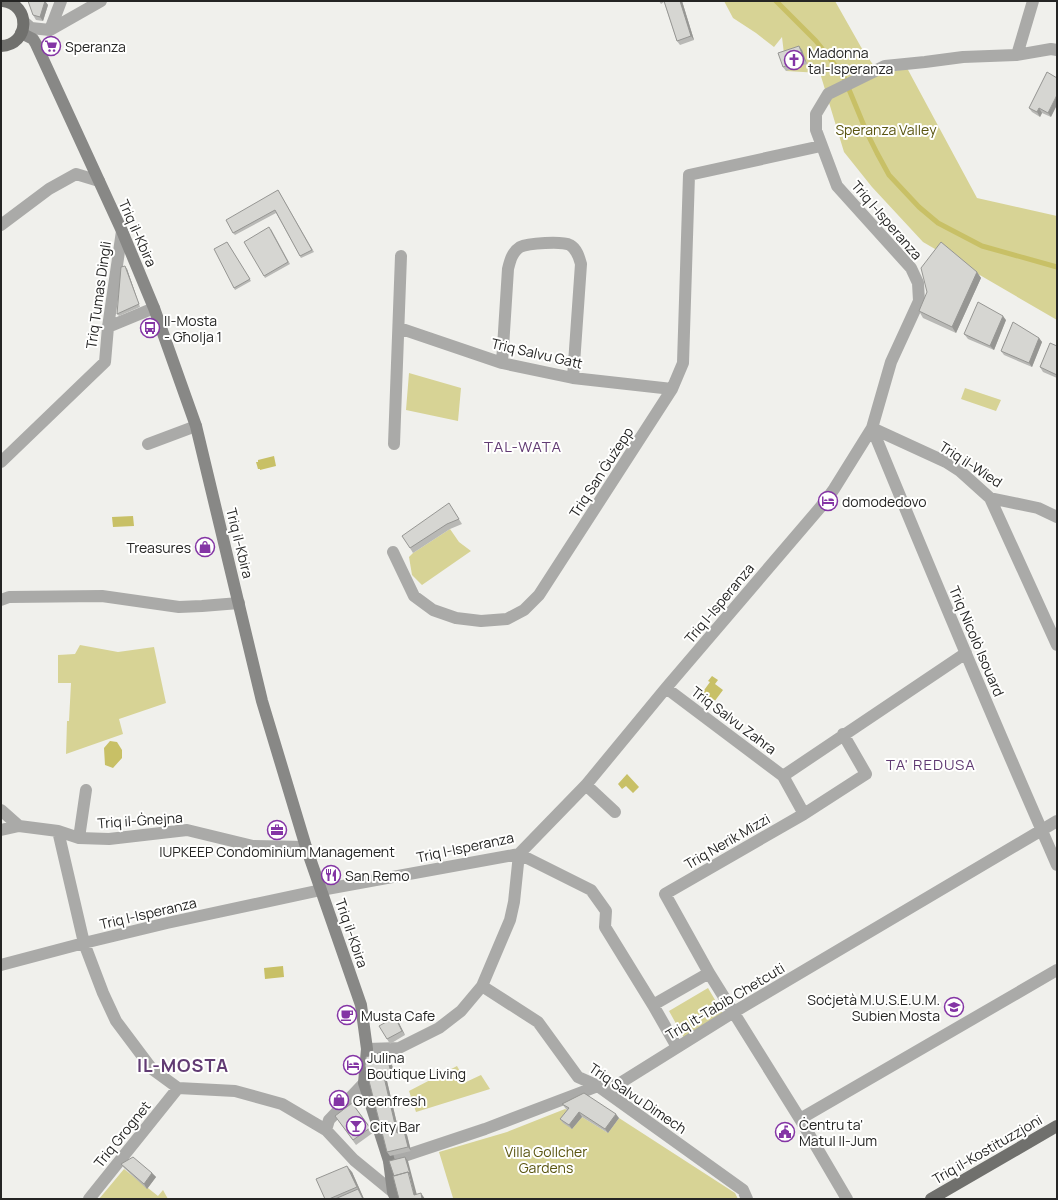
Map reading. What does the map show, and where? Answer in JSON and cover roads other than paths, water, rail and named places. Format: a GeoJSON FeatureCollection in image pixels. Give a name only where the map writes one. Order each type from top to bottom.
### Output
{"type":"FeatureCollection","features":[{"type":"Feature","properties":{"kind":"main road"},"geometry":{"type":"LineString","coordinates":[[1,46],[14,42],[22,17],[12,4],[3,1]]}},
{"type":"Feature","properties":{"kind":"main road","name":"Triq il-Kbira"},"geometry":{"type":"LineString","coordinates":[[22,17],[36,44],[122,231],[154,308],[196,426],[262,701],[306,847],[361,1005],[367,1049],[364,1083],[389,1161],[395,1196]]}},
{"type":"Feature","properties":{"kind":"main road","name":"Triq il-Kostituzzjoni"},"geometry":{"type":"LineString","coordinates":[[931,1199],[1057,1126]]}},
{"type":"Feature","properties":{"kind":"street"},"geometry":{"type":"LineString","coordinates":[[50,30],[61,1]]}},
{"type":"Feature","properties":{"kind":"street"},"geometry":{"type":"LineString","coordinates":[[22,17],[31,28],[50,30],[101,1]]}},
{"type":"Feature","properties":{"kind":"street"},"geometry":{"type":"LineString","coordinates":[[1018,55],[1033,1]]}},
{"type":"Feature","properties":{"kind":"street","name":"Triq l-Isperanza"},"geometry":{"type":"LineString","coordinates":[[1,965],[167,923],[321,890],[519,854],[586,785],[666,688],[824,503],[872,428],[891,362],[919,301],[918,283],[911,268],[837,186],[816,130],[816,114],[828,94],[885,66],[963,57],[1018,55],[1055,49]]}},
{"type":"Feature","properties":{"kind":"street","name":"Triq San Ġużepp"},"geometry":{"type":"LineString","coordinates":[[393,552],[414,596],[433,610],[456,618],[481,621],[507,619],[524,610],[539,595],[672,389],[682,363],[689,175],[821,146]]}},
{"type":"Feature","properties":{"kind":"street"},"geometry":{"type":"LineString","coordinates":[[1,225],[49,188],[76,174],[99,181]]}},
{"type":"Feature","properties":{"kind":"street","name":"Triq Tumas Dingli"},"geometry":{"type":"LineString","coordinates":[[1,462],[105,362],[108,327],[122,231]]}},
{"type":"Feature","properties":{"kind":"street"},"geometry":{"type":"LineString","coordinates":[[502,364],[508,269],[512,256],[520,247],[532,244],[561,243],[571,245],[579,254],[581,264],[572,378]]}},
{"type":"Feature","properties":{"kind":"street"},"geometry":{"type":"LineString","coordinates":[[394,444],[401,256]]}},
{"type":"Feature","properties":{"kind":"street"},"geometry":{"type":"LineString","coordinates":[[108,327],[154,308]]}},
{"type":"Feature","properties":{"kind":"street","name":"Triq Salvu Gatt"},"geometry":{"type":"LineString","coordinates":[[399,328],[502,364],[572,378],[672,389]]}},
{"type":"Feature","properties":{"kind":"street"},"geometry":{"type":"LineString","coordinates":[[148,444],[196,426]]}},
{"type":"Feature","properties":{"kind":"street","name":"Triq il-Wied"},"geometry":{"type":"LineString","coordinates":[[872,428],[946,462],[960,471],[990,498],[1038,508],[1057,517]]}},
{"type":"Feature","properties":{"kind":"street","name":"Triq Nicolò Isouard"},"geometry":{"type":"LineString","coordinates":[[872,428],[1057,865]]}},
{"type":"Feature","properties":{"kind":"street"},"geometry":{"type":"LineString","coordinates":[[990,498],[1057,645]]}},
{"type":"Feature","properties":{"kind":"street"},"geometry":{"type":"LineString","coordinates":[[1,600],[9,598],[102,596],[179,607],[239,602]]}},
{"type":"Feature","properties":{"kind":"street"},"geometry":{"type":"LineString","coordinates":[[804,814],[783,776],[843,734],[966,653]]}},
{"type":"Feature","properties":{"kind":"street","name":"Triq Salvu Zahra"},"geometry":{"type":"LineString","coordinates":[[666,688],[783,776]]}},
{"type":"Feature","properties":{"kind":"street","name":"Triq Nerik Mizzi"},"geometry":{"type":"LineString","coordinates":[[709,973],[665,894],[804,814],[866,774],[843,734]]}},
{"type":"Feature","properties":{"kind":"street"},"geometry":{"type":"LineString","coordinates":[[586,785],[615,812]]}},
{"type":"Feature","properties":{"kind":"street"},"geometry":{"type":"LineString","coordinates":[[79,838],[86,790]]}},
{"type":"Feature","properties":{"kind":"street"},"geometry":{"type":"LineString","coordinates":[[1,810],[19,826]]}},
{"type":"Feature","properties":{"kind":"street","name":"Triq it-Tabib Chetcuti"},"geometry":{"type":"LineString","coordinates":[[389,1161],[485,1129],[598,1086],[617,1085],[734,1012],[1057,821]]}},
{"type":"Feature","properties":{"kind":"street","name":"Triq il-Ġnejna"},"geometry":{"type":"LineString","coordinates":[[1,830],[19,826],[58,832],[79,838],[109,839],[186,830],[253,846],[306,847]]}},
{"type":"Feature","properties":{"kind":"street"},"geometry":{"type":"LineString","coordinates":[[58,832],[84,943],[103,993],[116,1021],[152,1069],[178,1088],[235,1091],[282,1104],[326,1130],[354,1160],[395,1196]]}},
{"type":"Feature","properties":{"kind":"street"},"geometry":{"type":"LineString","coordinates":[[367,1049],[399,1048],[439,1028],[461,1011],[482,986],[510,920],[514,902],[519,854],[591,890],[606,911],[605,927],[677,1047]]}},
{"type":"Feature","properties":{"kind":"street"},"geometry":{"type":"LineString","coordinates":[[800,1119],[1057,970]]}},
{"type":"Feature","properties":{"kind":"street"},"geometry":{"type":"LineString","coordinates":[[653,1005],[709,973],[800,1119],[847,1199]]}},
{"type":"Feature","properties":{"kind":"street","name":"Triq Salvu Dimech"},"geometry":{"type":"LineString","coordinates":[[482,986],[538,1022],[578,1077],[598,1086],[743,1190],[747,1199]]}},
{"type":"Feature","properties":{"kind":"street"},"geometry":{"type":"LineString","coordinates":[[326,1130],[329,1120],[364,1083]]}},
{"type":"Feature","properties":{"kind":"street","name":"Triq Grognet"},"geometry":{"type":"LineString","coordinates":[[89,1199],[178,1088]]}},
{"type":"Feature","properties":{"kind":"waterway"},"geometry":{"type":"LineString","coordinates":[[776,1],[816,41],[843,75],[867,133],[889,175],[919,207],[938,223],[982,246],[1057,267]]}},
{"type":"Feature","properties":{"kind":"place","name":"Speranza"},"geometry":{"type":"Point","coordinates":[51,46]}},
{"type":"Feature","properties":{"kind":"place","name":"Madonna tal-Isperanza"},"geometry":{"type":"Point","coordinates":[794,60]}},
{"type":"Feature","properties":{"kind":"place","name":"Il-Mosta - Għolja 1"},"geometry":{"type":"Point","coordinates":[150,328]}},
{"type":"Feature","properties":{"kind":"place","name":"domodedovo"},"geometry":{"type":"Point","coordinates":[828,501]}},
{"type":"Feature","properties":{"kind":"place","name":"Treasures"},"geometry":{"type":"Point","coordinates":[205,547]}},
{"type":"Feature","properties":{"kind":"place","name":"IUPKEEP Condominium Management"},"geometry":{"type":"Point","coordinates":[277,830]}},
{"type":"Feature","properties":{"kind":"place","name":"San Remo"},"geometry":{"type":"Point","coordinates":[331,875]}},
{"type":"Feature","properties":{"kind":"place","name":"Soċjetà M.U.S.E.U.M. Subien Mosta"},"geometry":{"type":"Point","coordinates":[954,1007]}},
{"type":"Feature","properties":{"kind":"place","name":"Musta Cafe"},"geometry":{"type":"Point","coordinates":[347,1015]}},
{"type":"Feature","properties":{"kind":"place","name":"Julina Boutique Living"},"geometry":{"type":"Point","coordinates":[353,1065]}},
{"type":"Feature","properties":{"kind":"place","name":"Greenfresh"},"geometry":{"type":"Point","coordinates":[339,1100]}},
{"type":"Feature","properties":{"kind":"place","name":"City Bar"},"geometry":{"type":"Point","coordinates":[356,1126]}},
{"type":"Feature","properties":{"kind":"place","name":"Ċentru ta' Matul Il-Jum"},"geometry":{"type":"Point","coordinates":[785,1132]}},
{"type":"Feature","properties":{"kind":"district","name":"TAL-WATA"},"geometry":{"type":"Point","coordinates":[523,446]}},
{"type":"Feature","properties":{"kind":"district","name":"TA' REDUSA"},"geometry":{"type":"Point","coordinates":[931,764]}},
{"type":"Feature","properties":{"kind":"district","name":"IL-MOSTA"},"geometry":{"type":"Point","coordinates":[183,1065]}},
{"type":"Feature","properties":{"kind":"park label","name":"Speranza Valley"},"geometry":{"type":"Point","coordinates":[886,129]}},
{"type":"Feature","properties":{"kind":"park label","name":"Villa Gollcher Gardens"},"geometry":{"type":"Point","coordinates":[546,1160]}}]}
